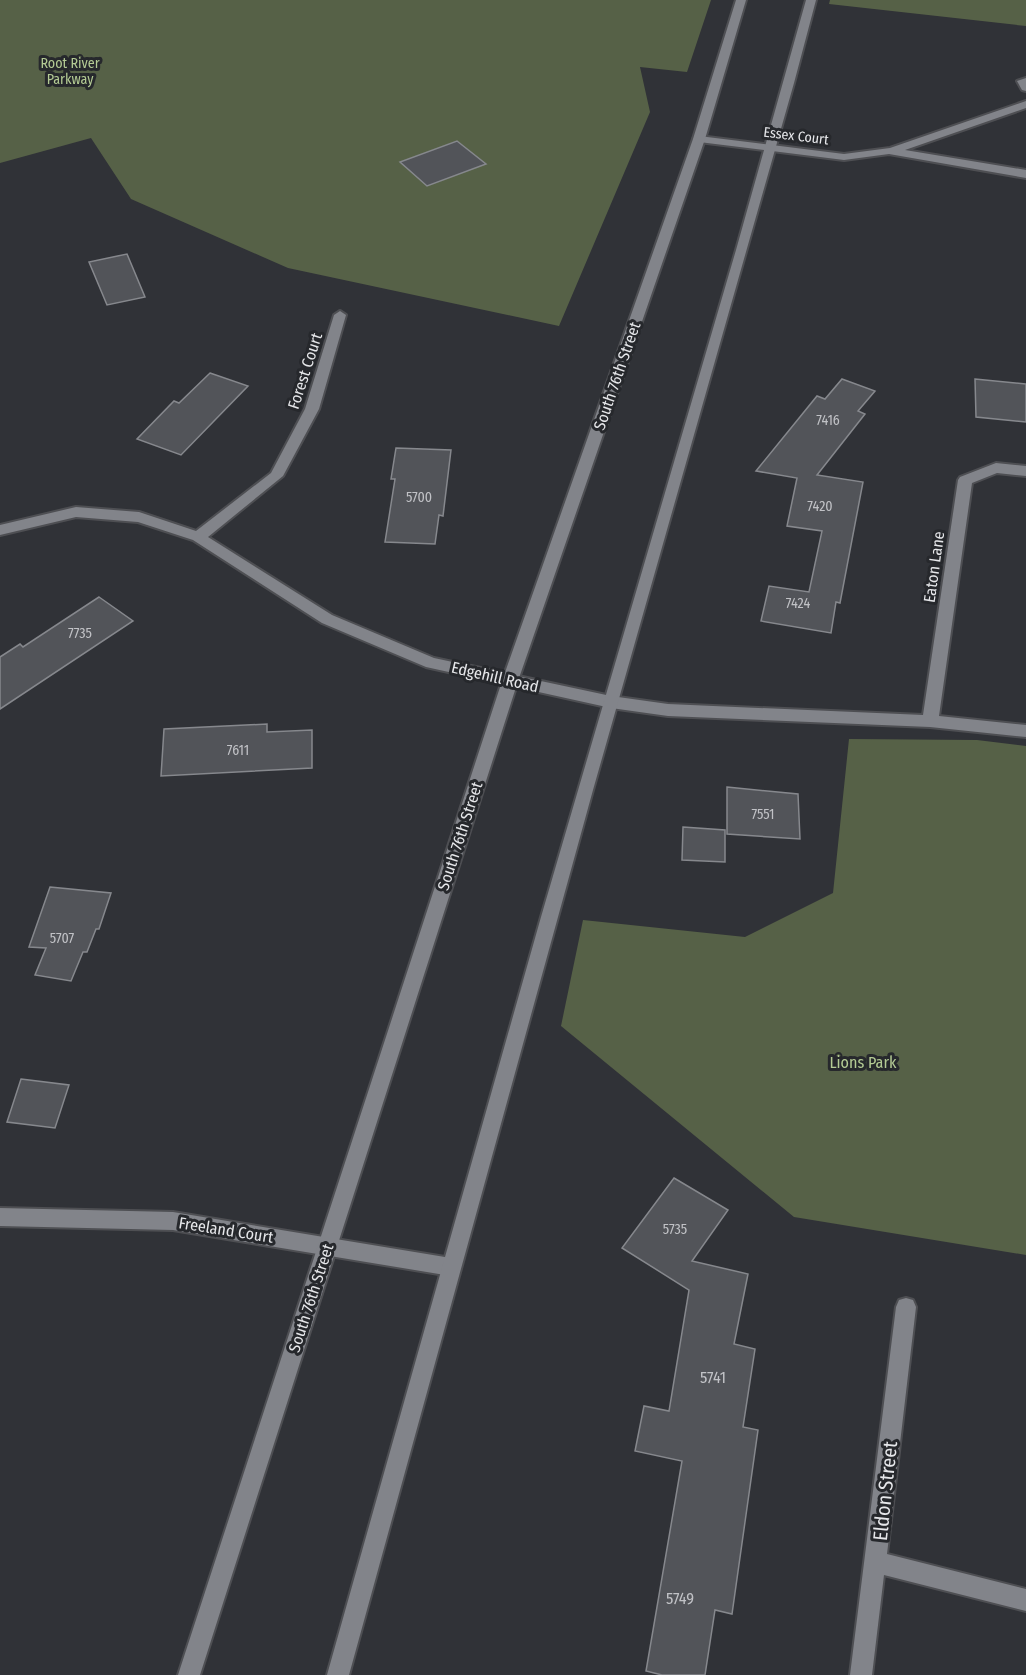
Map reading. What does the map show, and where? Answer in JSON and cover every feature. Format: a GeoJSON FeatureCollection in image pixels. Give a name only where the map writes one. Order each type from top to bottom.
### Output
{"type":"FeatureCollection","features":[{"type":"Feature","properties":{"kind":"main road","name":"South 76th Street"},"geometry":{"type":"LineString","coordinates":[[189,1675],[510,681],[699,139],[741,0]]}},
{"type":"Feature","properties":{"kind":"main road"},"geometry":{"type":"LineString","coordinates":[[339,1675],[610,702],[772,148],[811,0]]}},
{"type":"Feature","properties":{"kind":"main road"},"geometry":{"type":"LineString","coordinates":[[1026,81],[1023,81],[1026,88]]}},
{"type":"Feature","properties":{"kind":"main road","name":"Essex Court"},"geometry":{"type":"LineString","coordinates":[[699,139],[844,157],[889,151],[1026,104]]}},
{"type":"Feature","properties":{"kind":"main road","name":"Essex Court"},"geometry":{"type":"LineString","coordinates":[[889,151],[1026,174]]}},
{"type":"Feature","properties":{"kind":"main road","name":"Forest Court"},"geometry":{"type":"LineString","coordinates":[[198,537],[276,476],[312,409],[340,315]]}},
{"type":"Feature","properties":{"kind":"main road","name":"Eaton Lane"},"geometry":{"type":"LineString","coordinates":[[930,721],[965,480],[996,468],[1026,471]]}},
{"type":"Feature","properties":{"kind":"main road","name":"Edgehill Road"},"geometry":{"type":"LineString","coordinates":[[0,530],[76,512],[139,517],[198,537],[327,619],[431,663],[610,702],[668,710],[930,721],[1026,731]]}},
{"type":"Feature","properties":{"kind":"main road","name":"Freeland Court"},"geometry":{"type":"LineString","coordinates":[[0,1217],[173,1221],[451,1267]]}},
{"type":"Feature","properties":{"kind":"main road","name":"Eldon Street"},"geometry":{"type":"LineString","coordinates":[[861,1675],[877,1562],[906,1307]]}},
{"type":"Feature","properties":{"kind":"main road"},"geometry":{"type":"LineString","coordinates":[[877,1562],[1026,1600]]}},
{"type":"Feature","properties":{"kind":"green space","name":"Root River Parkway"},"geometry":{"type":"Polygon","coordinates":[[[0,0],[711,0],[687,72],[640,67],[650,112],[559,326],[288,268],[131,199],[91,138],[0,163],[0,0]]]}},
{"type":"Feature","properties":{"kind":"green space"},"geometry":{"type":"Polygon","coordinates":[[[830,0],[1026,0],[1026,26],[829,4],[830,0]]]}},
{"type":"Feature","properties":{"kind":"green space","name":"Lions Park"},"geometry":{"type":"Polygon","coordinates":[[[849,739],[977,740],[1026,746],[1026,1255],[794,1217],[561,1026],[583,920],[745,937],[833,893],[849,739]]]}},
{"type":"Feature","properties":{"kind":"building"},"geometry":{"type":"Polygon","coordinates":[[[457,141],[486,164],[427,186],[400,162],[457,141]]]}},
{"type":"Feature","properties":{"kind":"building"},"geometry":{"type":"Polygon","coordinates":[[[127,254],[145,297],[107,305],[89,262],[127,254]]]}},
{"type":"Feature","properties":{"kind":"building"},"geometry":{"type":"Polygon","coordinates":[[[210,373],[248,386],[181,455],[137,439],[174,401],[179,403],[210,373]]]}},
{"type":"Feature","properties":{"kind":"building"},"geometry":{"type":"Polygon","coordinates":[[[842,379],[875,391],[858,411],[865,414],[817,475],[863,482],[840,603],[836,602],[831,633],[761,621],[769,586],[809,592],[822,531],[787,526],[797,478],[756,471],[817,396],[825,399],[842,379]]]}},
{"type":"Feature","properties":{"kind":"building"},"geometry":{"type":"Polygon","coordinates":[[[975,379],[1026,384],[1026,422],[976,417],[975,379]]]}},
{"type":"Feature","properties":{"kind":"building"},"geometry":{"type":"Polygon","coordinates":[[[396,448],[451,450],[443,516],[439,515],[435,544],[385,542],[395,479],[391,479],[396,448]]]}},
{"type":"Feature","properties":{"kind":"building"},"geometry":{"type":"Polygon","coordinates":[[[99,597],[133,621],[0,709],[0,657],[20,644],[23,647],[99,597]]]}},
{"type":"Feature","properties":{"kind":"building"},"geometry":{"type":"Polygon","coordinates":[[[267,724],[267,732],[312,730],[312,768],[161,776],[164,729],[267,724]]]}},
{"type":"Feature","properties":{"kind":"building"},"geometry":{"type":"Polygon","coordinates":[[[727,787],[798,794],[800,839],[727,834],[727,787]]]}},
{"type":"Feature","properties":{"kind":"building"},"geometry":{"type":"Polygon","coordinates":[[[683,827],[725,830],[725,862],[682,860],[683,827]]]}},
{"type":"Feature","properties":{"kind":"building"},"geometry":{"type":"Polygon","coordinates":[[[50,887],[111,893],[99,929],[96,929],[87,952],[83,952],[71,981],[35,975],[46,948],[29,947],[50,887]]]}},
{"type":"Feature","properties":{"kind":"building"},"geometry":{"type":"Polygon","coordinates":[[[21,1079],[69,1085],[55,1128],[7,1122],[21,1079]]]}},
{"type":"Feature","properties":{"kind":"building"},"geometry":{"type":"Polygon","coordinates":[[[674,1178],[728,1210],[692,1261],[748,1274],[734,1344],[755,1349],[743,1427],[758,1430],[732,1614],[715,1610],[705,1675],[662,1675],[646,1671],[682,1461],[635,1451],[644,1406],[669,1411],[689,1290],[622,1248],[674,1178]]]}}]}
